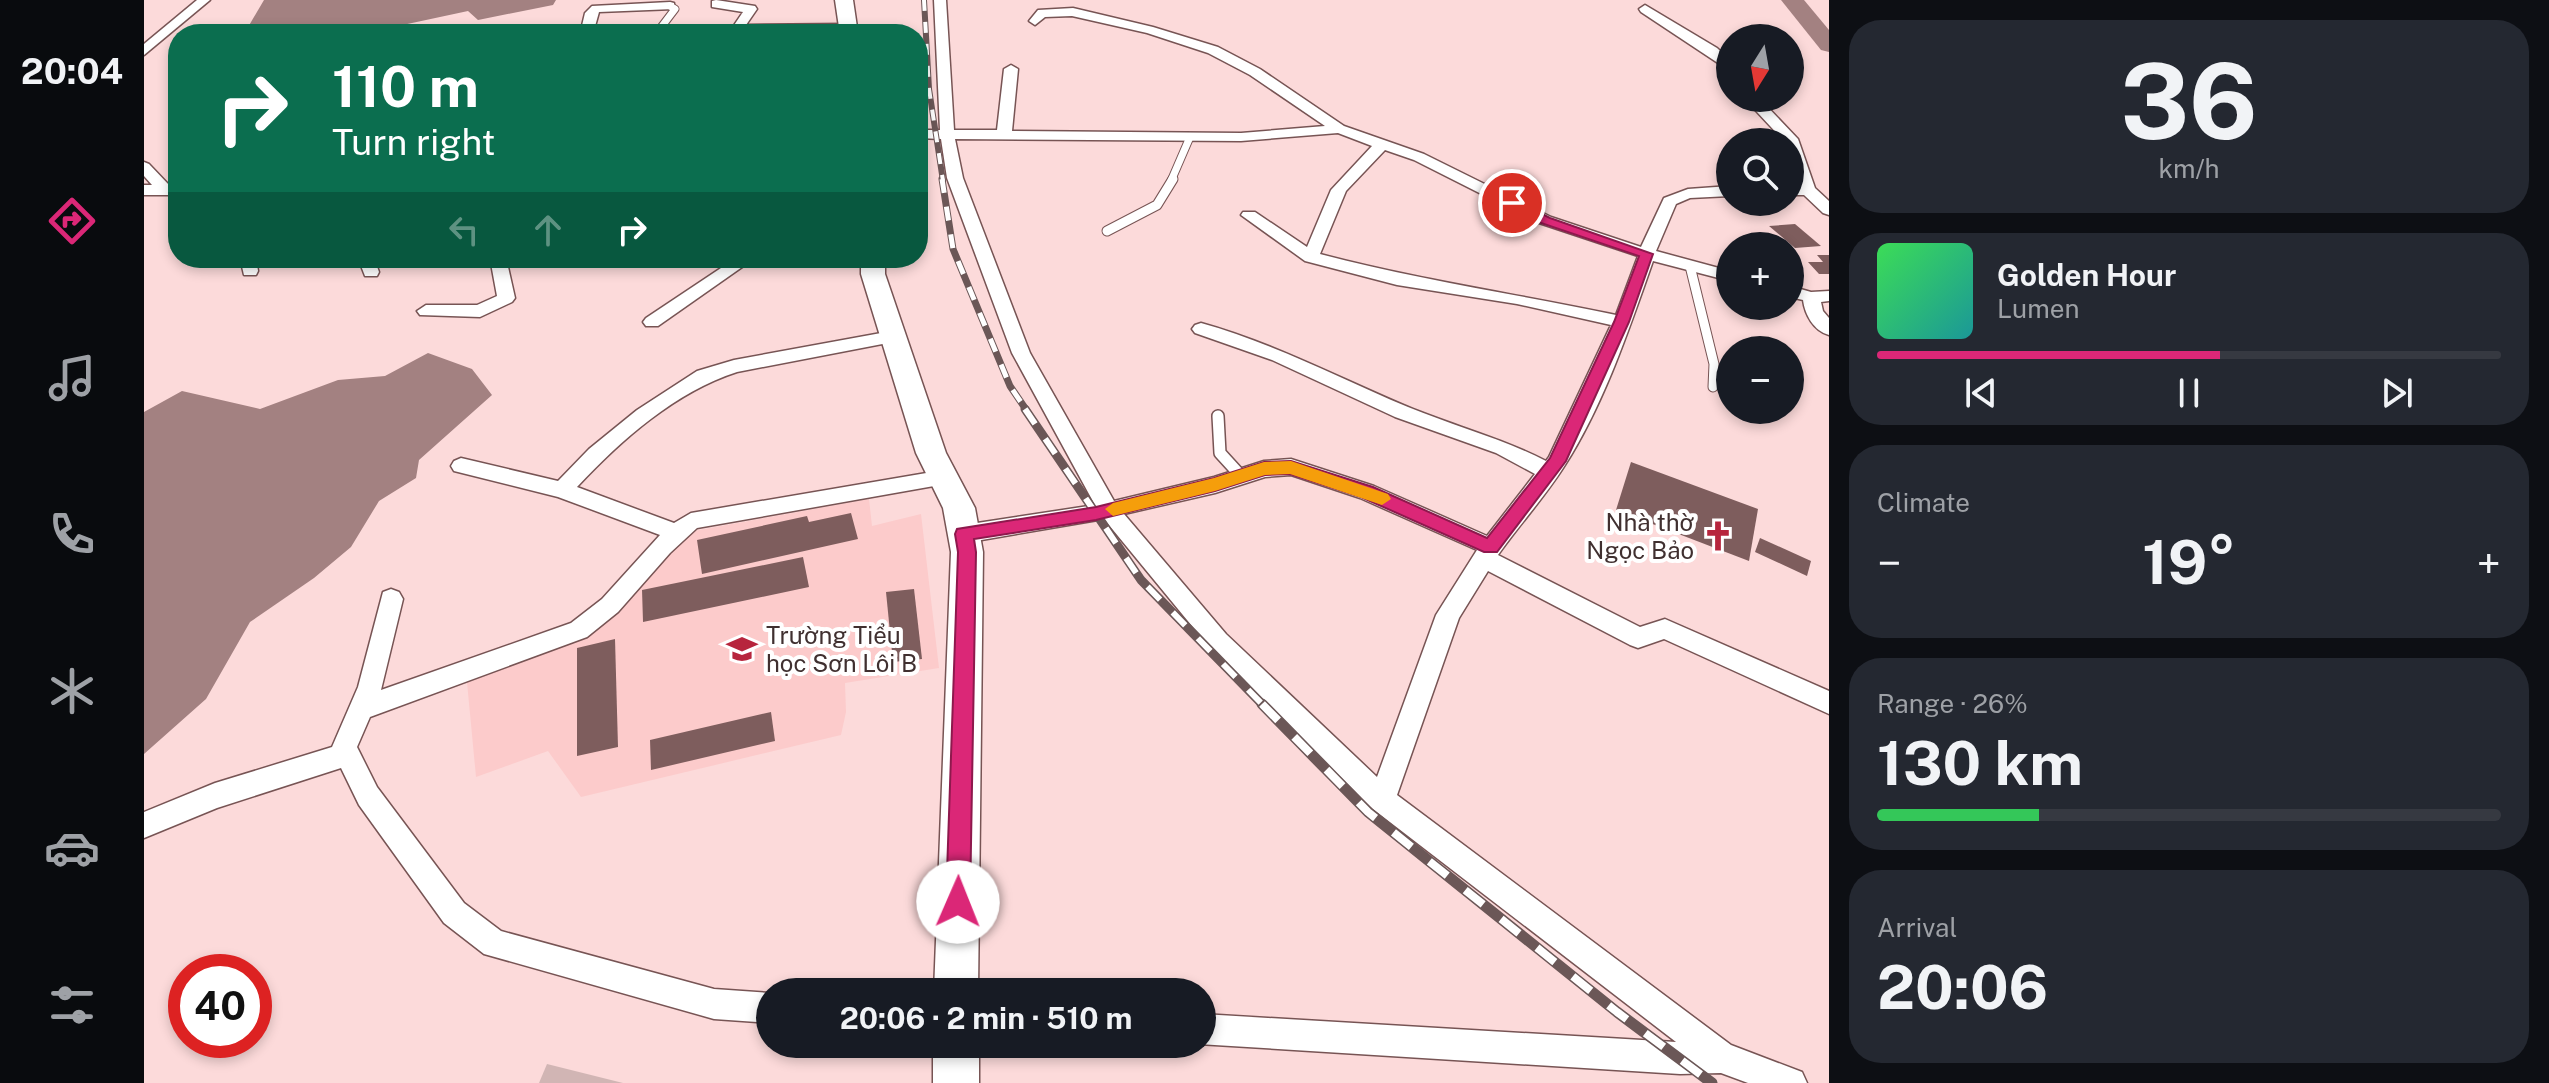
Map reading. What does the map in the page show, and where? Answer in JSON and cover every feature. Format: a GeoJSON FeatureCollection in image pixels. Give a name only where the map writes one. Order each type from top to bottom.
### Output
{"type":"FeatureCollection","features":[{"type":"Feature","properties":{"kind":"street"},"geometry":{"type":"LineString","coordinates":[[176,24],[204,0]]}},
{"type":"Feature","properties":{"kind":"street"},"geometry":{"type":"LineString","coordinates":[[844,0],[848,24]]}},
{"type":"Feature","properties":{"kind":"street"},"geometry":{"type":"LineString","coordinates":[[940,0],[947,132],[955,178],[1021,353],[1109,511],[1218,641],[1382,800],[1721,1057],[1791,1083]]}},
{"type":"Feature","properties":{"kind":"street"},"geometry":{"type":"LineString","coordinates":[[716,4],[751,9],[741,24]]}},
{"type":"Feature","properties":{"kind":"street"},"geometry":{"type":"LineString","coordinates":[[589,24],[591,13],[596,9],[670,6]]}},
{"type":"Feature","properties":{"kind":"street"},"geometry":{"type":"LineString","coordinates":[[1645,9],[1716,55]]}},
{"type":"Feature","properties":{"kind":"street"},"geometry":{"type":"LineString","coordinates":[[1035,21],[1042,13],[1059,10],[1073,12],[1149,30],[1213,50],[1255,72],[1339,129],[1419,157],[1545,220],[1647,254],[1716,272]]}},
{"type":"Feature","properties":{"kind":"street"},"geometry":{"type":"LineString","coordinates":[[144,51],[168,31]]}},
{"type":"Feature","properties":{"kind":"street"},"geometry":{"type":"LineString","coordinates":[[1004,134],[1011,69]]}},
{"type":"Feature","properties":{"kind":"street"},"geometry":{"type":"LineString","coordinates":[[1765,112],[1791,139],[1808,190],[1829,210]]}},
{"type":"Feature","properties":{"kind":"street"},"geometry":{"type":"LineString","coordinates":[[928,133],[1241,137],[1339,129]]}},
{"type":"Feature","properties":{"kind":"street"},"geometry":{"type":"LineString","coordinates":[[1311,257],[1339,190],[1382,144]]}},
{"type":"Feature","properties":{"kind":"street"},"geometry":{"type":"LineString","coordinates":[[144,167],[168,187]]}},
{"type":"Feature","properties":{"kind":"street"},"geometry":{"type":"LineString","coordinates":[[144,190],[168,190]]}},
{"type":"Feature","properties":{"kind":"street"},"geometry":{"type":"LineString","coordinates":[[1804,190],[1829,192]]}},
{"type":"Feature","properties":{"kind":"street"},"geometry":{"type":"LineString","coordinates":[[1382,800],[1448,615],[1487,552],[1549,472],[1588,400],[1670,201],[1688,194],[1716,192]]}},
{"type":"Feature","properties":{"kind":"street"},"geometry":{"type":"LineString","coordinates":[[1249,215],[1311,257],[1397,280],[1517,299],[1622,322]]}},
{"type":"Feature","properties":{"kind":"street"},"geometry":{"type":"LineString","coordinates":[[426,311],[480,311],[506,298],[500,268]]}},
{"type":"Feature","properties":{"kind":"street"},"geometry":{"type":"LineString","coordinates":[[652,322],[732,268]]}},
{"type":"Feature","properties":{"kind":"street"},"geometry":{"type":"LineString","coordinates":[[873,268],[892,337],[931,453],[959,508],[967,552],[956,978]]}},
{"type":"Feature","properties":{"kind":"street"},"geometry":{"type":"LineString","coordinates":[[1820,296],[1814,313],[1829,329]]}},
{"type":"Feature","properties":{"kind":"street"},"geometry":{"type":"LineString","coordinates":[[1201,329],[1279,356],[1402,412],[1503,448],[1549,472]]}},
{"type":"Feature","properties":{"kind":"street"},"geometry":{"type":"LineString","coordinates":[[562,490],[596,454],[644,415],[704,376],[734,366],[892,337]]}},
{"type":"Feature","properties":{"kind":"street"},"geometry":{"type":"LineString","coordinates":[[461,466],[562,490],[675,532]]}},
{"type":"Feature","properties":{"kind":"street"},"geometry":{"type":"LineString","coordinates":[[964,534],[1109,511],[1264,469],[1291,467],[1367,492],[1487,552],[1638,638],[1665,629],[1829,703]]}},
{"type":"Feature","properties":{"kind":"street"},"geometry":{"type":"LineString","coordinates":[[360,709],[579,630],[595,621],[636,580],[675,532],[691,521],[944,478]]}},
{"type":"Feature","properties":{"kind":"street"},"geometry":{"type":"LineString","coordinates":[[391,599],[370,687],[344,748],[368,796],[454,913],[494,944],[714,1004],[756,1007]]}},
{"type":"Feature","properties":{"kind":"street"},"geometry":{"type":"LineString","coordinates":[[144,825],[215,796],[347,754]]}},
{"type":"Feature","properties":{"kind":"street"},"geometry":{"type":"LineString","coordinates":[[1216,1031],[1680,1058],[1721,1057]]}},
{"type":"Feature","properties":{"kind":"street"},"geometry":{"type":"LineString","coordinates":[[956,1058],[956,1083]]}},
{"type":"Feature","properties":{"kind":"lane"},"geometry":{"type":"LineString","coordinates":[[663,24],[675,9],[670,6]]}},
{"type":"Feature","properties":{"kind":"lane"},"geometry":{"type":"LineString","coordinates":[[1107,231],[1157,205],[1173,178],[1190,137]]}},
{"type":"Feature","properties":{"kind":"lane"},"geometry":{"type":"LineString","coordinates":[[1690,266],[1714,364],[1713,387]]}},
{"type":"Feature","properties":{"kind":"lane"},"geometry":{"type":"LineString","coordinates":[[1218,416],[1220,453],[1241,476]]}},
{"type":"Feature","properties":{"kind":"shaded area"},"geometry":{"type":"Polygon","coordinates":[[[264,0],[556,0],[553,5],[478,20],[468,11],[407,24],[250,24],[264,0]]]}},
{"type":"Feature","properties":{"kind":"shaded area"},"geometry":{"type":"Polygon","coordinates":[[[428,353],[472,369],[492,395],[419,460],[416,478],[379,501],[351,547],[314,578],[250,622],[206,699],[144,754],[144,412],[182,391],[260,409],[338,380],[385,376],[428,353]]]}},
{"type":"Feature","properties":{"kind":"shaded area","name":"Trường Tiểu học Sơn Lôi B"},"geometry":{"type":"Polygon","coordinates":[[[869,499],[872,526],[921,514],[939,668],[845,683],[846,712],[841,735],[581,797],[548,751],[476,777],[467,682],[592,629],[688,532],[869,499]]]}},
{"type":"Feature","properties":{"kind":"shaded area"},"geometry":{"type":"Polygon","coordinates":[[[547,1064],[623,1083],[539,1083],[547,1064]]]}},
{"type":"Feature","properties":{"kind":"building"},"geometry":{"type":"Polygon","coordinates":[[[1795,224],[1821,246],[1804,247],[1804,232],[1776,232],[1769,226],[1795,224]]]}},
{"type":"Feature","properties":{"kind":"building"},"geometry":{"type":"Polygon","coordinates":[[[1817,255],[1829,255],[1829,274],[1819,274],[1808,262],[1823,262],[1817,255]]]}},
{"type":"Feature","properties":{"kind":"building","name":"Nhà thờ Ngọc Bảo"},"geometry":{"type":"Polygon","coordinates":[[[1631,462],[1758,509],[1749,561],[1616,510],[1631,462]]]}},
{"type":"Feature","properties":{"kind":"building"},"geometry":{"type":"Polygon","coordinates":[[[851,513],[858,539],[702,574],[697,540],[807,516],[809,522],[851,513]]]}},
{"type":"Feature","properties":{"kind":"building"},"geometry":{"type":"Polygon","coordinates":[[[1760,538],[1811,561],[1807,576],[1755,552],[1760,538]]]}},
{"type":"Feature","properties":{"kind":"building"},"geometry":{"type":"Polygon","coordinates":[[[803,557],[809,587],[643,622],[642,590],[803,557]]]}},
{"type":"Feature","properties":{"kind":"building"},"geometry":{"type":"Polygon","coordinates":[[[914,589],[922,659],[893,662],[886,592],[914,589]]]}},
{"type":"Feature","properties":{"kind":"building"},"geometry":{"type":"Polygon","coordinates":[[[615,639],[618,747],[577,756],[577,648],[615,639]]]}},
{"type":"Feature","properties":{"kind":"building"},"geometry":{"type":"Polygon","coordinates":[[[771,712],[775,741],[651,770],[650,740],[771,712]]]}},
{"type":"Feature","properties":{"kind":"waterway"},"geometry":{"type":"LineString","coordinates":[[1792,0],[1829,45]]}},
{"type":"Feature","properties":{"kind":"railway"},"geometry":{"type":"LineString","coordinates":[[924,0],[925,24]]}},
{"type":"Feature","properties":{"kind":"railway"},"geometry":{"type":"LineString","coordinates":[[928,71],[943,181]]}},
{"type":"Feature","properties":{"kind":"railway"},"geometry":{"type":"LineString","coordinates":[[942,179],[953,249],[1010,386],[1027,411]]}},
{"type":"Feature","properties":{"kind":"railway"},"geometry":{"type":"LineString","coordinates":[[1025,409],[1141,580],[1264,706]]}},
{"type":"Feature","properties":{"kind":"railway"},"geometry":{"type":"LineString","coordinates":[[1262,704],[1368,812],[1617,1012],[1712,1083]]}},
{"type":"Feature","properties":{"kind":"slow traffic"},"geometry":{"type":"LineString","coordinates":[[1113,509],[1215,485],[1264,469],[1291,467],[1382,499]]}},
{"type":"Feature","properties":{"kind":"place","name":"Nhà thờ Ngọc Bảo"},"geometry":{"type":"Point","coordinates":[1718,536]}},
{"type":"Feature","properties":{"kind":"place","name":"Trường Tiểu học Sơn Lôi B"},"geometry":{"type":"Point","coordinates":[742,649]}},
{"type":"Feature","properties":{"kind":"route"},"geometry":{"type":"LineString","coordinates":[[958,902],[967,552],[964,534],[1096,513],[1215,485],[1264,469],[1291,467],[1367,492],[1491,547],[1557,461],[1622,322],[1647,254],[1545,220],[1512,203]]}}]}
